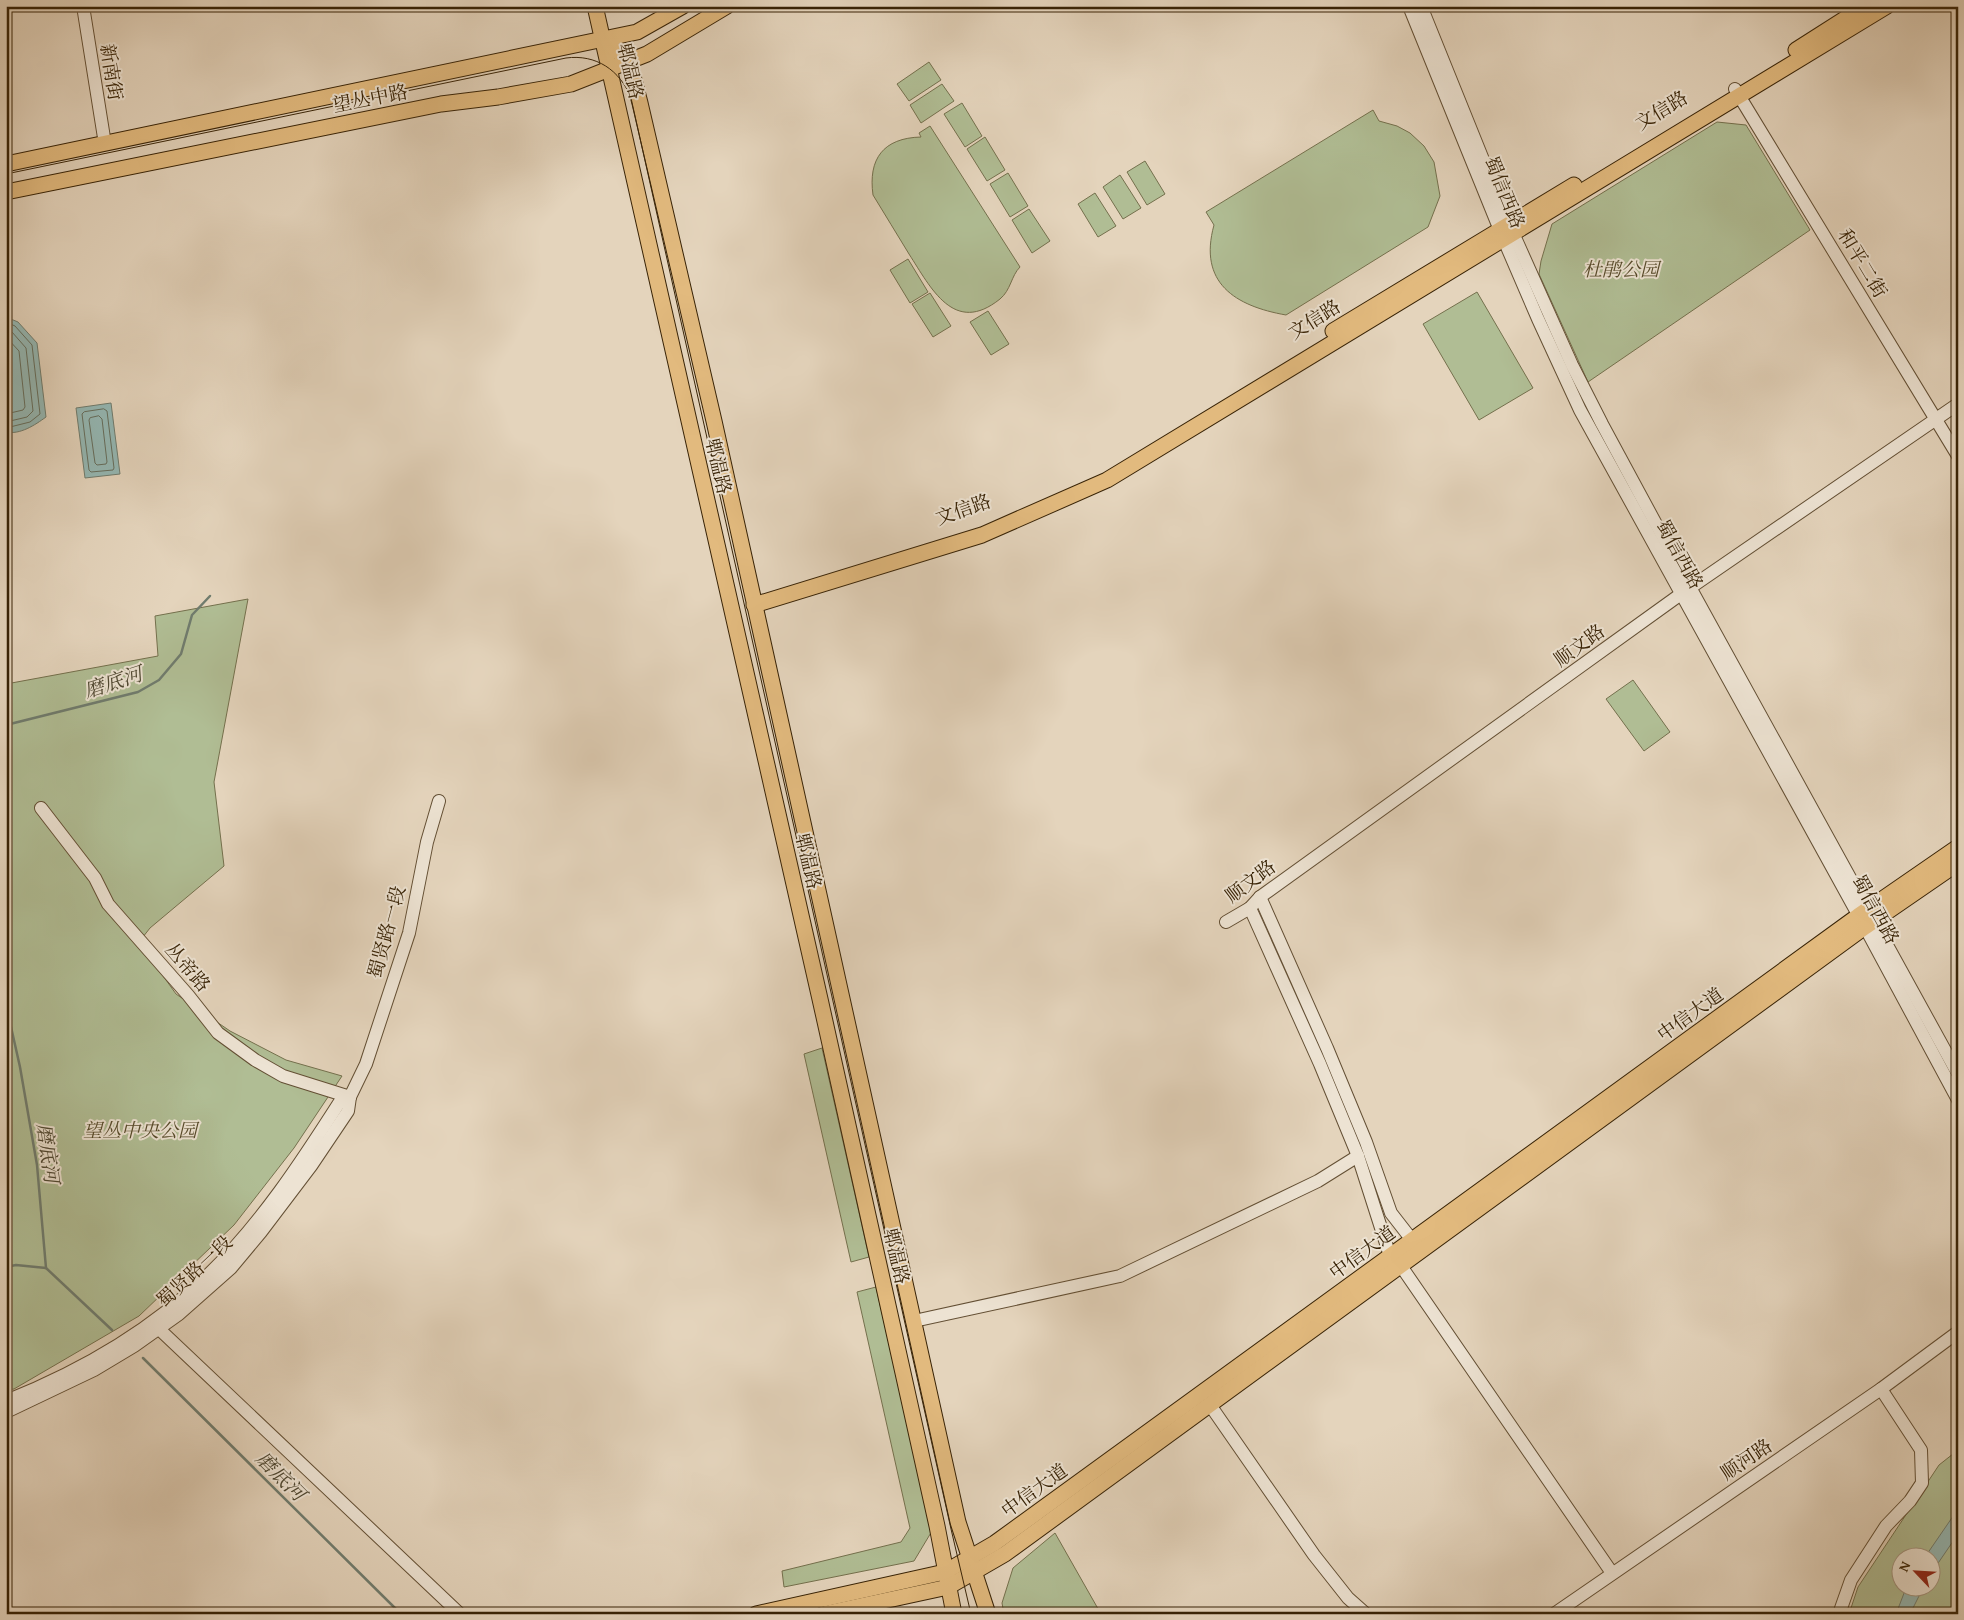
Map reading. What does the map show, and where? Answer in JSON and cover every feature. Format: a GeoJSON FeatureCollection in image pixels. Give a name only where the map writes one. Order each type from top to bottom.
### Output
{"type":"FeatureCollection","features":[{"type":"Feature","properties":{"kind":"main road"},"geometry":{"type":"LineString","coordinates":[[596,6],[602,39]]}},
{"type":"Feature","properties":{"kind":"main road","name":"望丛中路"},"geometry":{"type":"LineString","coordinates":[[6,164],[637,32],[683,6]]}},
{"type":"Feature","properties":{"kind":"main road","name":"望丛中路"},"geometry":{"type":"LineString","coordinates":[[6,192],[441,104],[498,97],[571,84],[647,54],[727,6]]}},
{"type":"Feature","properties":{"kind":"main road","name":"文信路"},"geometry":{"type":"LineString","coordinates":[[753,601],[982,535],[1107,480],[1506,232],[1737,93],[1865,6]]}},
{"type":"Feature","properties":{"kind":"main road"},"geometry":{"type":"LineString","coordinates":[[1737,93],[1887,6]]}},
{"type":"Feature","properties":{"kind":"main road","name":"郫温路"},"geometry":{"type":"LineString","coordinates":[[602,39],[629,61],[714,421],[958,1522],[988,1614]]}},
{"type":"Feature","properties":{"kind":"main road","name":"郫温路"},"geometry":{"type":"LineString","coordinates":[[602,39],[824,1019],[954,1614]]}},
{"type":"Feature","properties":{"kind":"main road","name":"中信大道"},"geometry":{"type":"LineString","coordinates":[[972,1565],[995,1543],[1396,1261],[1866,919],[1958,847]]}},
{"type":"Feature","properties":{"kind":"main road","name":"中信大道"},"geometry":{"type":"LineString","coordinates":[[823,1614],[946,1579],[972,1565],[1005,1554],[1210,1405],[1396,1261],[1412,1240],[1866,919],[1958,863]]}},
{"type":"Feature","properties":{"kind":"main road","name":"中信大道"},"geometry":{"type":"LineString","coordinates":[[756,1614],[946,1579]]}},
{"type":"Feature","properties":{"kind":"street","name":"新南街"},"geometry":{"type":"LineString","coordinates":[[82,6],[105,144]]}},
{"type":"Feature","properties":{"kind":"street","name":"蜀信西路"},"geometry":{"type":"LineString","coordinates":[[1409,6],[1506,232]]}},
{"type":"Feature","properties":{"kind":"street","name":"蜀信西路"},"geometry":{"type":"LineString","coordinates":[[1421,6],[1538,319],[1580,410],[1686,591],[1866,919],[1958,1100]]}},
{"type":"Feature","properties":{"kind":"street","name":"和平二街"},"geometry":{"type":"LineString","coordinates":[[1737,93],[1958,456]]}},
{"type":"Feature","properties":{"kind":"street","name":"顺文路"},"geometry":{"type":"LineString","coordinates":[[1226,922],[1250,908],[1260,897],[1686,591],[1958,404]]}},
{"type":"Feature","properties":{"kind":"street","name":"蜀贤路一段"},"geometry":{"type":"LineString","coordinates":[[6,1412],[94,1370],[179,1314],[231,1268],[311,1166],[348,1111],[350,1097],[366,1064],[409,933],[427,842],[439,801]]}},
{"type":"Feature","properties":{"kind":"street","name":"丛帝路"},"geometry":{"type":"LineString","coordinates":[[41,808],[94,878],[108,904],[188,995],[218,1033],[255,1060],[283,1076],[350,1097]]}},
{"type":"Feature","properties":{"kind":"street"},"geometry":{"type":"LineString","coordinates":[[1260,897],[1338,1073],[1392,1213],[1412,1240]]}},
{"type":"Feature","properties":{"kind":"street"},"geometry":{"type":"LineString","coordinates":[[1250,908],[1320,1064],[1358,1156],[1396,1261],[1612,1573]]}},
{"type":"Feature","properties":{"kind":"street","name":"蜀信西路"},"geometry":{"type":"LineString","coordinates":[[1866,919],[1958,1074]]}},
{"type":"Feature","properties":{"kind":"street","name":"蜀贤路一段"},"geometry":{"type":"LineString","coordinates":[[6,1401],[68,1372],[117,1346],[164,1313],[208,1275],[293,1174],[342,1100],[350,1097]]}},
{"type":"Feature","properties":{"kind":"street"},"geometry":{"type":"LineString","coordinates":[[914,1321],[1120,1276],[1318,1182],[1358,1156]]}},
{"type":"Feature","properties":{"kind":"street"},"geometry":{"type":"LineString","coordinates":[[158,1328],[460,1614]]}},
{"type":"Feature","properties":{"kind":"street","name":"顺河路"},"geometry":{"type":"LineString","coordinates":[[1554,1614],[1881,1390],[1958,1332]]}},
{"type":"Feature","properties":{"kind":"street"},"geometry":{"type":"LineString","coordinates":[[1839,1614],[1851,1580],[1886,1526],[1910,1501],[1922,1483],[1920,1450],[1881,1390]]}},
{"type":"Feature","properties":{"kind":"street"},"geometry":{"type":"LineString","coordinates":[[1210,1405],[1314,1555],[1348,1598],[1366,1614]]}},
{"type":"Feature","properties":{"kind":"green space"},"geometry":{"type":"Polygon","coordinates":[[[929,62],[941,80],[909,101],[897,84],[929,62]]]}},
{"type":"Feature","properties":{"kind":"green space"},"geometry":{"type":"Polygon","coordinates":[[[942,84],[954,101],[921,123],[910,105],[942,84]]]}},
{"type":"Feature","properties":{"kind":"green space"},"geometry":{"type":"Polygon","coordinates":[[[962,103],[982,136],[965,147],[944,114],[962,103]]]}},
{"type":"Feature","properties":{"kind":"green space"},"geometry":{"type":"Polygon","coordinates":[[[1373,110],[1379,121],[1397,126],[1410,133],[1424,146],[1434,162],[1440,196],[1428,227],[1286,315],[1268,311],[1237,298],[1216,277],[1211,262],[1210,245],[1214,225],[1206,212],[1373,110]]]}},
{"type":"Feature","properties":{"kind":"green space","name":"杜鹃公园"},"geometry":{"type":"Polygon","coordinates":[[[1717,122],[1746,125],[1810,230],[1588,382],[1539,274],[1552,224],[1717,122]]]}},
{"type":"Feature","properties":{"kind":"green space"},"geometry":{"type":"Polygon","coordinates":[[[930,126],[1020,267],[1004,295],[984,309],[969,312],[957,310],[935,293],[873,195],[873,171],[881,153],[897,141],[921,137],[919,133],[930,126]]]}},
{"type":"Feature","properties":{"kind":"green space"},"geometry":{"type":"Polygon","coordinates":[[[985,137],[1005,170],[987,181],[967,149],[985,137]]]}},
{"type":"Feature","properties":{"kind":"green space"},"geometry":{"type":"Polygon","coordinates":[[[1145,161],[1165,194],[1147,205],[1127,172],[1145,161]]]}},
{"type":"Feature","properties":{"kind":"green space"},"geometry":{"type":"Polygon","coordinates":[[[1008,173],[1028,206],[1010,217],[990,184],[1008,173]]]}},
{"type":"Feature","properties":{"kind":"green space"},"geometry":{"type":"Polygon","coordinates":[[[1120,175],[1141,208],[1123,219],[1103,187],[1120,175]]]}},
{"type":"Feature","properties":{"kind":"green space"},"geometry":{"type":"Polygon","coordinates":[[[1095,193],[1116,226],[1098,237],[1078,204],[1095,193]]]}},
{"type":"Feature","properties":{"kind":"green space"},"geometry":{"type":"Polygon","coordinates":[[[1029,209],[1050,241],[1032,253],[1012,220],[1029,209]]]}},
{"type":"Feature","properties":{"kind":"green space"},"geometry":{"type":"Polygon","coordinates":[[[908,259],[928,292],[910,303],[890,270],[908,259]]]}},
{"type":"Feature","properties":{"kind":"green space"},"geometry":{"type":"Polygon","coordinates":[[[1477,292],[1533,388],[1479,420],[1423,324],[1477,292]]]}},
{"type":"Feature","properties":{"kind":"green space"},"geometry":{"type":"Polygon","coordinates":[[[930,293],[951,326],[933,337],[912,304],[930,293]]]}},
{"type":"Feature","properties":{"kind":"green space"},"geometry":{"type":"Polygon","coordinates":[[[988,311],[1009,344],[991,355],[970,322],[988,311]]]}},
{"type":"Feature","properties":{"kind":"green space","name":"望丛中央公园"},"geometry":{"type":"Polygon","coordinates":[[[248,599],[214,782],[224,866],[150,928],[139,942],[176,994],[230,1031],[286,1060],[342,1076],[294,1148],[234,1225],[139,1316],[14,1389],[6,1390],[6,684],[158,656],[155,616],[248,599]]]}},
{"type":"Feature","properties":{"kind":"green space"},"geometry":{"type":"Polygon","coordinates":[[[1633,680],[1670,732],[1644,751],[1606,699],[1633,680]]]}},
{"type":"Feature","properties":{"kind":"green space"},"geometry":{"type":"Polygon","coordinates":[[[822,1048],[869,1257],[851,1262],[804,1054],[822,1048]]]}},
{"type":"Feature","properties":{"kind":"green space"},"geometry":{"type":"Polygon","coordinates":[[[876,1287],[932,1531],[914,1561],[784,1587],[782,1571],[901,1542],[910,1528],[857,1292],[876,1287]]]}},
{"type":"Feature","properties":{"kind":"green space"},"geometry":{"type":"Polygon","coordinates":[[[1958,1450],[1958,1614],[1849,1614],[1858,1587],[1939,1465],[1958,1450]]]}},
{"type":"Feature","properties":{"kind":"green space"},"geometry":{"type":"Polygon","coordinates":[[[1055,1533],[1101,1614],[1004,1614],[1002,1603],[1013,1568],[1055,1533]]]}},
{"type":"Feature","properties":{"kind":"water"},"geometry":{"type":"Polygon","coordinates":[[[6,317],[18,322],[37,343],[46,417],[27,429],[11,433],[6,432],[6,317]]]}},
{"type":"Feature","properties":{"kind":"water"},"geometry":{"type":"Polygon","coordinates":[[[111,403],[120,474],[85,478],[76,408],[111,403]]]}},
{"type":"Feature","properties":{"kind":"water"},"geometry":{"type":"Polygon","coordinates":[[[1958,1509],[1958,1534],[1942,1557],[1942,1548],[1931,1548],[1958,1509]]]}},
{"type":"Feature","properties":{"kind":"water"},"geometry":{"type":"Polygon","coordinates":[[[1902,1598],[1918,1598],[1910,1614],[1896,1614],[1902,1598]]]}},
{"type":"Feature","properties":{"kind":"waterway","name":"磨底河"},"geometry":{"type":"LineString","coordinates":[[6,725],[138,692],[159,680],[181,654],[192,615],[210,596]]}},
{"type":"Feature","properties":{"kind":"waterway","name":"磨底河"},"geometry":{"type":"LineString","coordinates":[[6,1013],[9,1018],[20,1067],[37,1165],[46,1268],[112,1330]]}},
{"type":"Feature","properties":{"kind":"waterway"},"geometry":{"type":"LineString","coordinates":[[6,1267],[16,1265],[46,1268]]}},
{"type":"Feature","properties":{"kind":"waterway","name":"磨底河"},"geometry":{"type":"LineString","coordinates":[[143,1358],[401,1614]]}},
{"type":"Feature","properties":{"kind":"tram line"},"geometry":{"type":"LineString","coordinates":[[6,174],[566,58],[577,57],[597,62],[606,66],[620,79],[631,98],[971,1614]]}}]}
